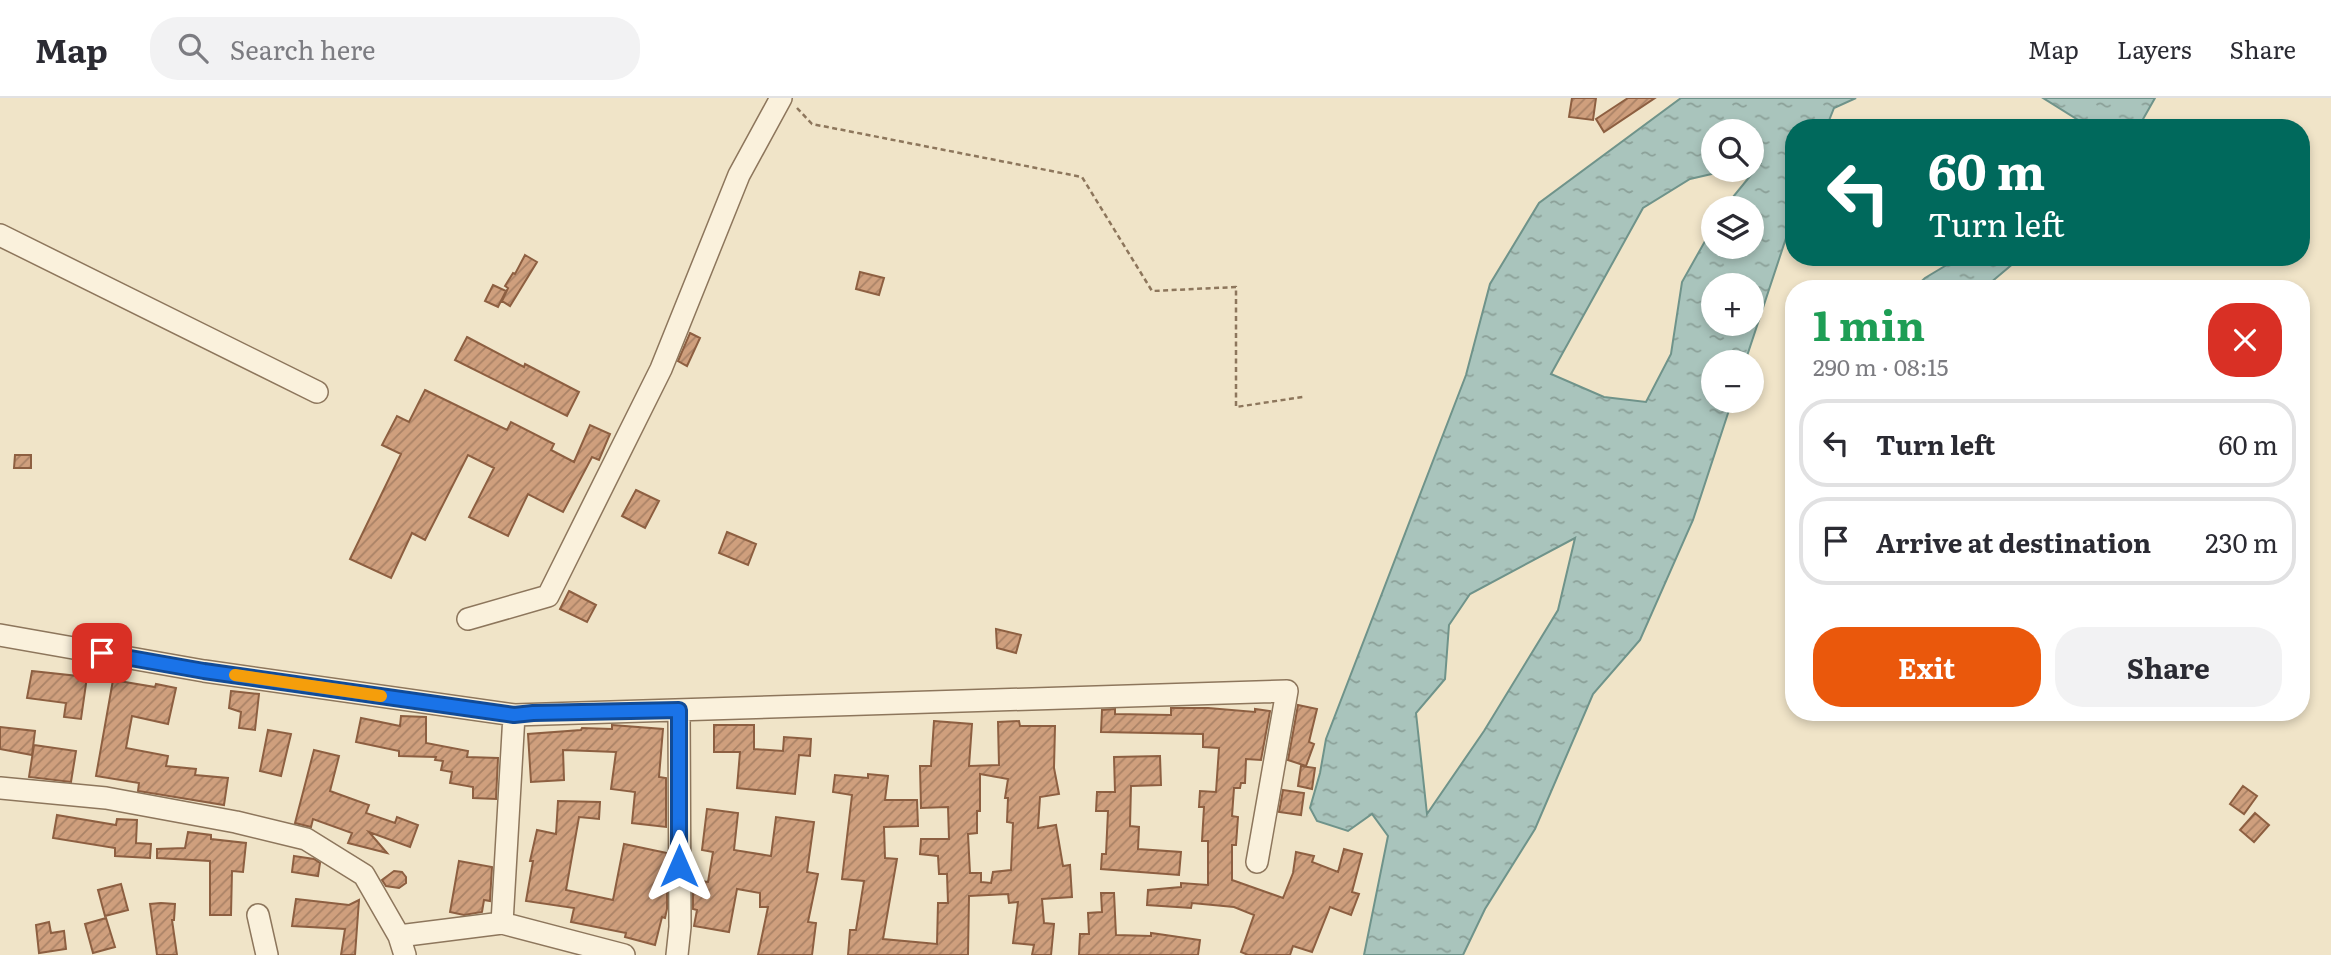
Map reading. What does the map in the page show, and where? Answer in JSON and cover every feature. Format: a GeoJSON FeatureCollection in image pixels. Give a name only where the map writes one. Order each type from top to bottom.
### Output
{"type":"FeatureCollection","features":[{"type":"Feature","properties":{"kind":"street"},"geometry":{"type":"LineString","coordinates":[[468,619],[548,596],[661,369],[739,174],[789,102]]}},
{"type":"Feature","properties":{"kind":"street"},"geometry":{"type":"LineString","coordinates":[[0,235],[317,392]]}},
{"type":"Feature","properties":{"kind":"street"},"geometry":{"type":"LineString","coordinates":[[0,635],[204,671],[514,715],[1287,691],[1257,862]]}},
{"type":"Feature","properties":{"kind":"street"},"geometry":{"type":"LineString","coordinates":[[677,955],[680,927],[679,710]]}},
{"type":"Feature","properties":{"kind":"street"},"geometry":{"type":"LineString","coordinates":[[502,923],[514,715]]}},
{"type":"Feature","properties":{"kind":"street"},"geometry":{"type":"LineString","coordinates":[[0,788],[106,797],[236,822],[306,839],[364,875],[402,946],[502,923],[624,955]]}},
{"type":"Feature","properties":{"kind":"street"},"geometry":{"type":"LineString","coordinates":[[258,915],[267,955]]}},
{"type":"Feature","properties":{"kind":"path"},"geometry":{"type":"LineString","coordinates":[[789,102],[812,124],[1082,177],[1152,291],[1236,287],[1237,407],[1303,397]]}},
{"type":"Feature","properties":{"kind":"water"},"geometry":{"type":"Polygon","coordinates":[[[1681,98],[1856,98],[1834,108],[1830,119],[1785,119],[1785,241],[1764,305],[1764,273],[1701,273],[1701,336],[1754,336],[1749,350],[1701,350],[1701,413],[1728,413],[1693,520],[1640,640],[1593,694],[1535,829],[1485,909],[1463,955],[1364,955],[1388,836],[1372,814],[1348,831],[1317,821],[1310,808],[1326,739],[1466,375],[1490,284],[1539,203],[1681,98]],[[1701,119],[1701,176],[1690,179],[1643,208],[1551,374],[1604,397],[1646,402],[1671,354],[1682,282],[1701,248],[1701,259],[1764,259],[1764,196],[1734,196],[1745,182],[1764,182],[1764,119],[1701,119]],[[1575,538],[1470,594],[1449,625],[1445,679],[1416,713],[1427,814],[1484,731],[1558,610],[1575,538]]]}},
{"type":"Feature","properties":{"kind":"water"},"geometry":{"type":"Polygon","coordinates":[[[2043,98],[2155,98],[2143,119],[2077,119],[2043,98]]]}},
{"type":"Feature","properties":{"kind":"water"},"geometry":{"type":"Polygon","coordinates":[[[1945,266],[2010,266],[1994,280],[1923,280],[1945,266]]]}},
{"type":"Feature","properties":{"kind":"building"},"geometry":{"type":"Polygon","coordinates":[[[1572,98],[1596,98],[1593,120],[1569,117],[1572,98]]]}},
{"type":"Feature","properties":{"kind":"building"},"geometry":{"type":"Polygon","coordinates":[[[1628,98],[1655,98],[1604,132],[1596,119],[1628,98]]]}},
{"type":"Feature","properties":{"kind":"building"},"geometry":{"type":"Polygon","coordinates":[[[525,255],[537,262],[510,306],[502,301],[508,288],[505,286],[525,255]]]}},
{"type":"Feature","properties":{"kind":"building"},"geometry":{"type":"Polygon","coordinates":[[[860,272],[884,278],[879,295],[856,289],[860,272]]]}},
{"type":"Feature","properties":{"kind":"building"},"geometry":{"type":"Polygon","coordinates":[[[493,285],[506,291],[498,307],[485,301],[493,285]]]}},
{"type":"Feature","properties":{"kind":"building"},"geometry":{"type":"Polygon","coordinates":[[[690,333],[700,338],[687,366],[678,361],[690,333]]]}},
{"type":"Feature","properties":{"kind":"building"},"geometry":{"type":"Polygon","coordinates":[[[467,337],[579,392],[567,416],[455,360],[467,337]]]}},
{"type":"Feature","properties":{"kind":"building"},"geometry":{"type":"Polygon","coordinates":[[[425,390],[507,430],[511,422],[554,444],[551,450],[574,462],[590,425],[610,434],[599,460],[592,457],[563,512],[528,494],[508,536],[469,517],[494,468],[468,455],[425,540],[412,533],[391,578],[350,559],[401,454],[382,445],[397,416],[409,422],[425,390]]]}},
{"type":"Feature","properties":{"kind":"building"},"geometry":{"type":"Polygon","coordinates":[[[15,455],[31,455],[31,468],[14,468],[15,455]]]}},
{"type":"Feature","properties":{"kind":"building"},"geometry":{"type":"Polygon","coordinates":[[[636,490],[659,501],[645,528],[622,516],[636,490]]]}},
{"type":"Feature","properties":{"kind":"building"},"geometry":{"type":"Polygon","coordinates":[[[727,532],[756,544],[748,565],[719,553],[727,532]]]}},
{"type":"Feature","properties":{"kind":"building"},"geometry":{"type":"Polygon","coordinates":[[[569,591],[596,605],[587,622],[560,609],[569,591]]]}},
{"type":"Feature","properties":{"kind":"building"},"geometry":{"type":"Polygon","coordinates":[[[996,629],[1021,635],[1016,653],[997,648],[996,629]]]}},
{"type":"Feature","properties":{"kind":"building"},"geometry":{"type":"Polygon","coordinates":[[[32,671],[87,677],[81,719],[64,717],[66,703],[27,698],[32,671]]]}},
{"type":"Feature","properties":{"kind":"building"},"geometry":{"type":"Polygon","coordinates":[[[113,680],[176,688],[168,724],[132,716],[126,748],[168,756],[166,766],[196,769],[195,775],[228,778],[224,805],[138,791],[139,783],[96,776],[113,680]]]}},
{"type":"Feature","properties":{"kind":"building"},"geometry":{"type":"Polygon","coordinates":[[[231,691],[259,694],[255,730],[239,728],[241,712],[229,708],[231,691]]]}},
{"type":"Feature","properties":{"kind":"building"},"geometry":{"type":"Polygon","coordinates":[[[1298,705],[1317,709],[1309,742],[1314,744],[1306,766],[1288,760],[1298,705]]]}},
{"type":"Feature","properties":{"kind":"building"},"geometry":{"type":"Polygon","coordinates":[[[1171,708],[1270,711],[1261,760],[1246,759],[1245,783],[1241,783],[1240,788],[1234,788],[1232,816],[1238,817],[1236,845],[1232,845],[1232,880],[1283,898],[1293,873],[1296,852],[1314,856],[1312,862],[1338,872],[1344,849],[1362,854],[1352,892],[1359,894],[1351,915],[1330,907],[1312,952],[1293,946],[1290,955],[1248,955],[1241,952],[1254,915],[1234,907],[1192,903],[1191,908],[1147,905],[1148,890],[1181,887],[1181,883],[1208,885],[1208,841],[1202,841],[1204,807],[1199,807],[1200,791],[1216,792],[1219,748],[1203,747],[1203,734],[1101,732],[1102,710],[1115,709],[1115,714],[1171,715],[1171,708]]]}},
{"type":"Feature","properties":{"kind":"building"},"geometry":{"type":"Polygon","coordinates":[[[401,716],[426,717],[426,743],[468,751],[467,757],[498,758],[496,799],[473,798],[473,787],[450,783],[452,772],[441,770],[443,761],[435,760],[436,757],[399,756],[399,751],[356,742],[361,718],[400,726],[401,716]]]}},
{"type":"Feature","properties":{"kind":"building"},"geometry":{"type":"Polygon","coordinates":[[[934,721],[972,724],[969,766],[999,765],[998,722],[1019,721],[1020,726],[1055,726],[1054,768],[1059,794],[1040,797],[1038,828],[1056,825],[1063,866],[1070,865],[1072,897],[1042,899],[1044,923],[1054,924],[1051,955],[1032,955],[1034,945],[1013,943],[1018,902],[1009,903],[1008,894],[969,896],[968,955],[848,955],[850,930],[856,930],[864,881],[842,879],[852,795],[833,792],[835,775],[868,778],[868,774],[888,776],[885,800],[917,800],[918,826],[884,827],[885,858],[897,859],[883,939],[937,944],[938,903],[948,903],[947,874],[939,874],[938,856],[920,854],[921,839],[949,839],[948,807],[921,808],[920,766],[931,766],[934,721]],[[980,774],[977,833],[968,834],[970,873],[981,873],[981,882],[991,883],[993,872],[1011,870],[1013,823],[1007,822],[1008,798],[1005,798],[1008,779],[980,774]]]}},
{"type":"Feature","properties":{"kind":"building"},"geometry":{"type":"Polygon","coordinates":[[[612,725],[663,729],[659,777],[666,778],[666,827],[632,823],[635,792],[611,789],[616,752],[563,750],[564,780],[531,782],[528,734],[582,728],[612,729],[612,725]]]}},
{"type":"Feature","properties":{"kind":"building"},"geometry":{"type":"Polygon","coordinates":[[[714,725],[754,725],[754,749],[783,751],[784,737],[811,739],[810,756],[799,755],[795,794],[737,788],[740,752],[714,752],[714,725]]]}},
{"type":"Feature","properties":{"kind":"building"},"geometry":{"type":"Polygon","coordinates":[[[0,727],[35,731],[32,755],[0,749],[0,727]]]}},
{"type":"Feature","properties":{"kind":"building"},"geometry":{"type":"Polygon","coordinates":[[[268,730],[291,734],[281,776],[260,771],[268,730]]]}},
{"type":"Feature","properties":{"kind":"building"},"geometry":{"type":"Polygon","coordinates":[[[34,745],[76,751],[71,782],[29,777],[34,745]]]}},
{"type":"Feature","properties":{"kind":"building"},"geometry":{"type":"Polygon","coordinates":[[[314,750],[339,756],[330,791],[369,805],[366,813],[395,823],[397,817],[418,825],[410,847],[369,832],[387,853],[348,843],[352,833],[313,819],[311,827],[295,823],[314,750]]]}},
{"type":"Feature","properties":{"kind":"building"},"geometry":{"type":"Polygon","coordinates":[[[1160,756],[1161,785],[1131,786],[1130,826],[1139,827],[1138,849],[1181,852],[1179,875],[1101,869],[1102,854],[1106,854],[1108,811],[1096,811],[1097,792],[1115,792],[1114,757],[1160,756]]]}},
{"type":"Feature","properties":{"kind":"building"},"geometry":{"type":"Polygon","coordinates":[[[1301,766],[1315,768],[1312,789],[1298,786],[1301,766]]]}},
{"type":"Feature","properties":{"kind":"building"},"geometry":{"type":"Polygon","coordinates":[[[2243,786],[2257,796],[2244,814],[2230,804],[2243,786]]]}},
{"type":"Feature","properties":{"kind":"building"},"geometry":{"type":"Polygon","coordinates":[[[1283,790],[1304,793],[1301,815],[1279,812],[1283,790]]]}},
{"type":"Feature","properties":{"kind":"building"},"geometry":{"type":"Polygon","coordinates":[[[558,801],[600,802],[599,819],[579,817],[566,890],[613,900],[624,844],[667,853],[660,891],[667,892],[667,909],[665,918],[662,917],[655,945],[625,937],[626,933],[571,922],[574,908],[526,901],[533,861],[530,861],[537,830],[556,834],[558,801]]]}},
{"type":"Feature","properties":{"kind":"building"},"geometry":{"type":"Polygon","coordinates":[[[707,809],[738,813],[734,850],[771,856],[776,817],[814,822],[807,872],[818,874],[808,922],[816,923],[812,955],[758,955],[768,907],[760,907],[760,893],[737,889],[729,932],[694,926],[697,910],[693,909],[693,880],[708,882],[713,852],[702,850],[707,809]]]}},
{"type":"Feature","properties":{"kind":"building"},"geometry":{"type":"Polygon","coordinates":[[[2255,813],[2269,825],[2254,842],[2240,830],[2255,813]]]}},
{"type":"Feature","properties":{"kind":"building"},"geometry":{"type":"Polygon","coordinates":[[[57,815],[116,825],[117,819],[137,820],[136,843],[151,844],[150,858],[115,856],[115,848],[53,838],[57,815]]]}},
{"type":"Feature","properties":{"kind":"building"},"geometry":{"type":"Polygon","coordinates":[[[188,832],[211,835],[211,839],[246,843],[243,872],[232,871],[231,915],[210,915],[210,861],[157,858],[157,849],[185,848],[188,832]]]}},
{"type":"Feature","properties":{"kind":"building"},"geometry":{"type":"Polygon","coordinates":[[[294,856],[314,859],[320,863],[318,876],[292,872],[294,856]]]}},
{"type":"Feature","properties":{"kind":"building"},"geometry":{"type":"Polygon","coordinates":[[[459,861],[492,867],[490,901],[484,900],[482,912],[464,915],[450,912],[459,861]]]}},
{"type":"Feature","properties":{"kind":"building"},"geometry":{"type":"Polygon","coordinates":[[[394,871],[402,872],[406,877],[406,883],[399,888],[386,886],[382,880],[394,871]]]}},
{"type":"Feature","properties":{"kind":"building"},"geometry":{"type":"Polygon","coordinates":[[[121,884],[128,910],[105,916],[98,890],[121,884]]]}},
{"type":"Feature","properties":{"kind":"building"},"geometry":{"type":"Polygon","coordinates":[[[1101,893],[1114,893],[1116,935],[1151,936],[1151,933],[1200,940],[1198,955],[1079,955],[1080,934],[1089,934],[1088,913],[1102,912],[1101,893]]]}},
{"type":"Feature","properties":{"kind":"building"},"geometry":{"type":"Polygon","coordinates":[[[296,899],[349,905],[359,900],[355,955],[341,955],[345,929],[292,926],[296,899]]]}},
{"type":"Feature","properties":{"kind":"building"},"geometry":{"type":"Polygon","coordinates":[[[150,904],[175,904],[172,920],[177,955],[157,955],[150,904]]]}},
{"type":"Feature","properties":{"kind":"building"},"geometry":{"type":"Polygon","coordinates":[[[106,918],[115,947],[93,953],[85,924],[106,918]]]}},
{"type":"Feature","properties":{"kind":"building"},"geometry":{"type":"Polygon","coordinates":[[[49,922],[51,933],[64,931],[66,949],[39,953],[36,925],[49,922]]]}},
{"type":"Feature","properties":{"kind":"slow traffic"},"geometry":{"type":"LineString","coordinates":[[235,675],[381,696]]}},
{"type":"Feature","properties":{"kind":"route"},"geometry":{"type":"LineString","coordinates":[[102,653],[204,671],[514,715],[679,710],[679,866]]}}]}
